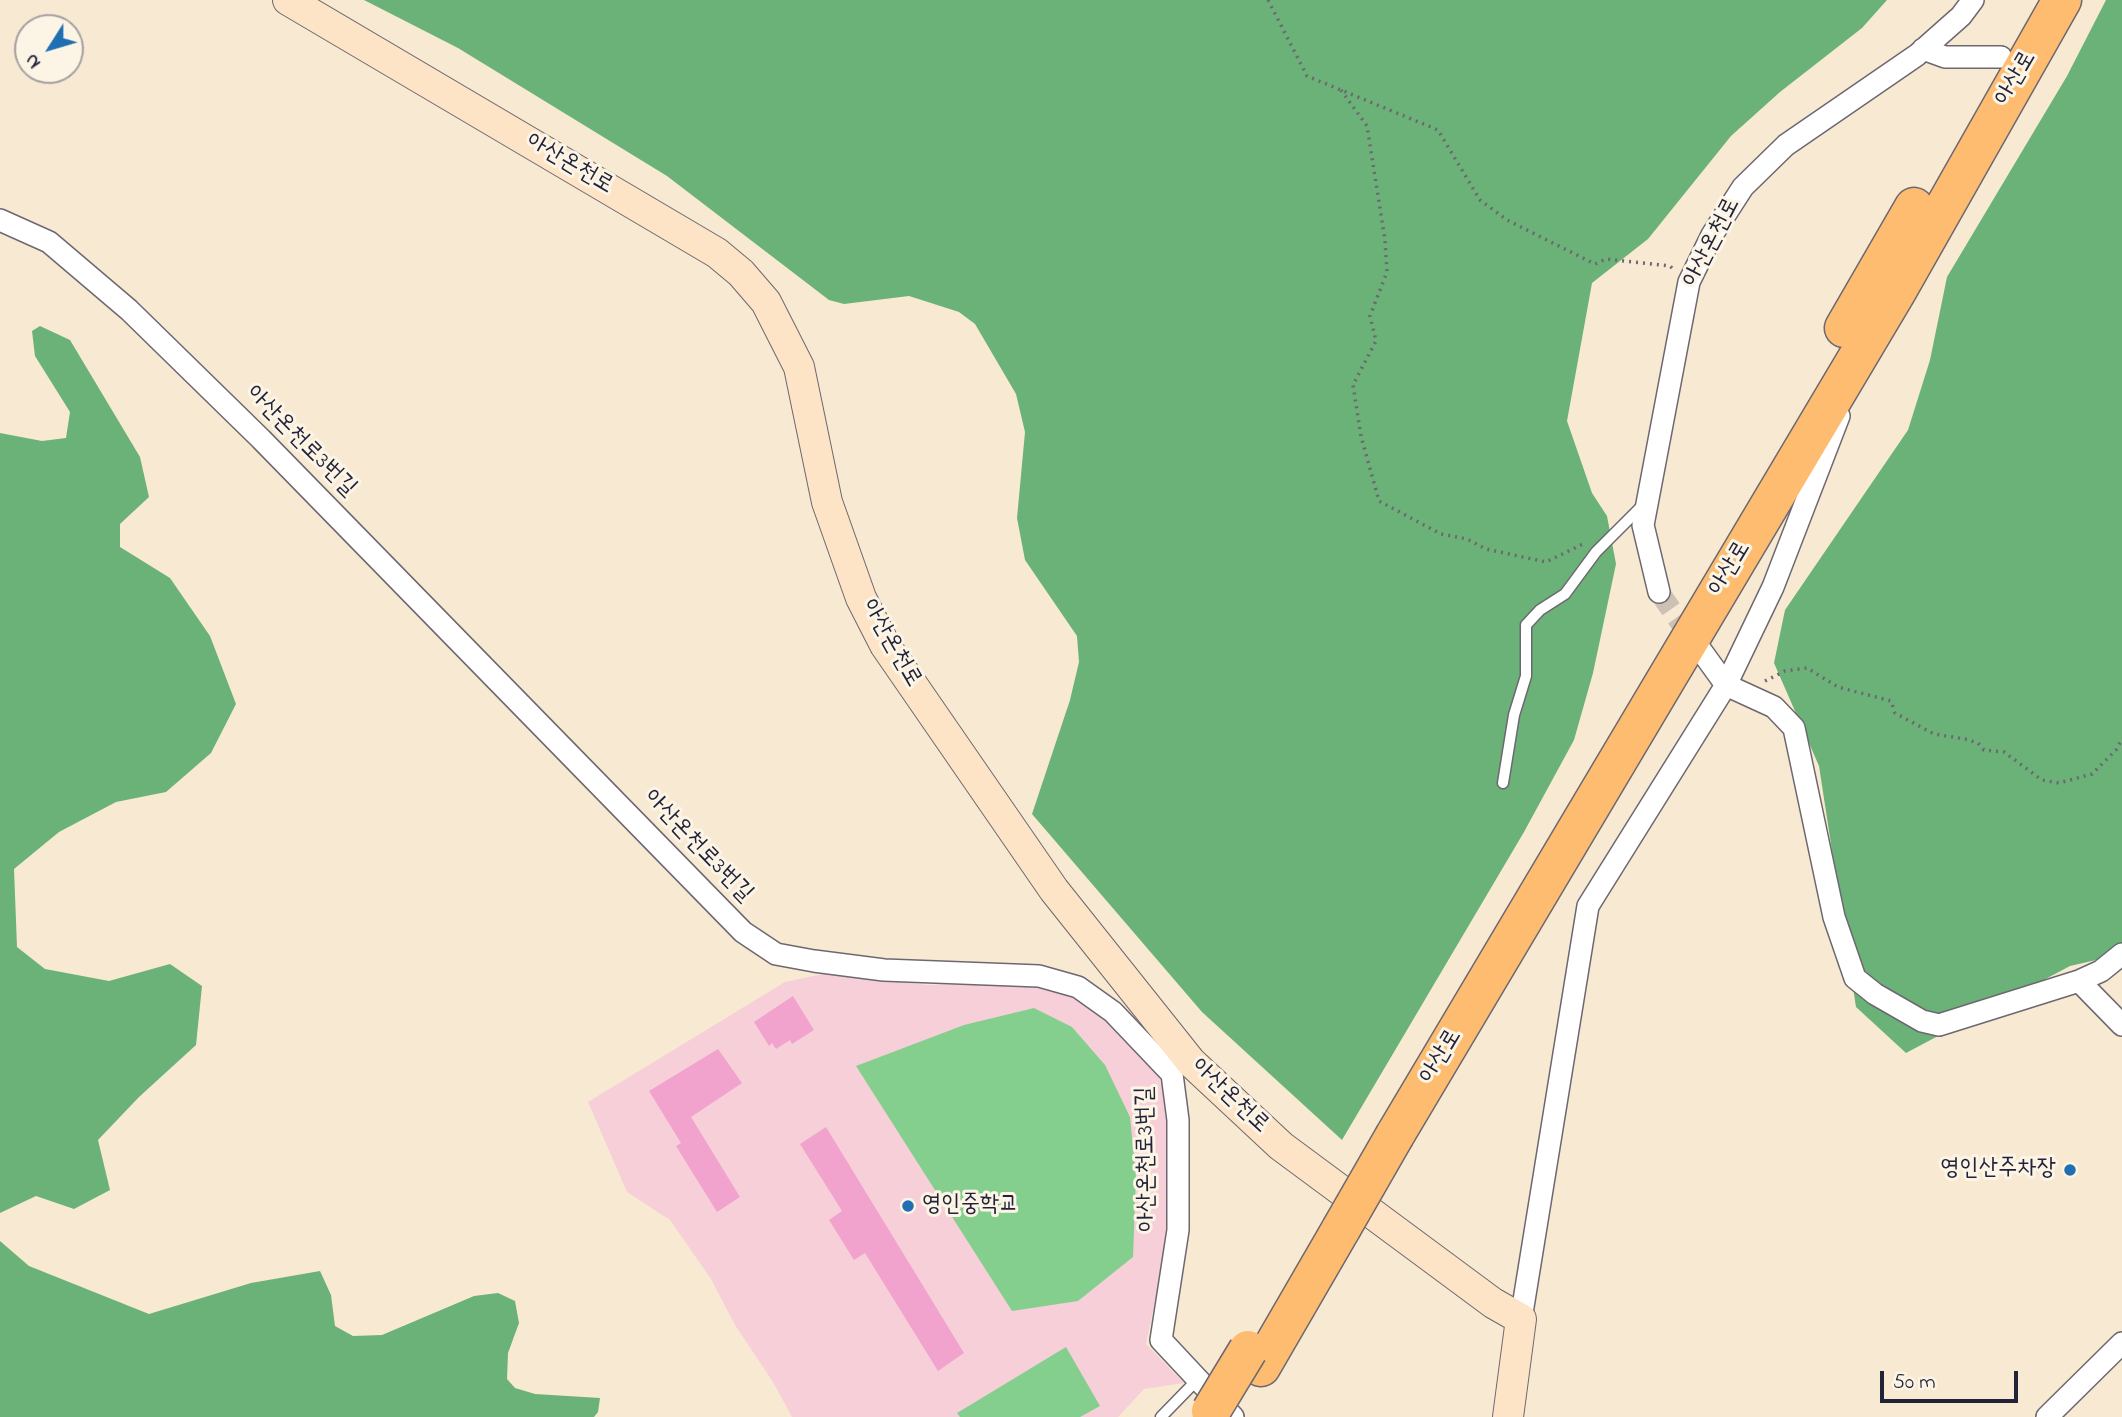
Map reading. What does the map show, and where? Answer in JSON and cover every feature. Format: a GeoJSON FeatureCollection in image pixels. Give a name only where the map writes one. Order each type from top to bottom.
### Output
{"type":"FeatureCollection","features":[{"type":"Feature","properties":{"kind":"highway","name":"아산로"},"geometry":{"type":"LineString","coordinates":[[1385,1132],[2035,0]]}},
{"type":"Feature","properties":{"kind":"highway","name":"아산로"},"geometry":{"type":"LineString","coordinates":[[1385,1132],[1897,291],[2062,0]]}},
{"type":"Feature","properties":{"kind":"highway"},"geometry":{"type":"LineString","coordinates":[[1214,1410],[1254,1359],[1385,1132]]}},
{"type":"Feature","properties":{"kind":"main road","name":"아산온천로"},"geometry":{"type":"LineString","coordinates":[[288,0],[717,253],[741,273],[766,302],[799,367],[827,502],[862,598],[885,645],[1054,890],[1181,1066],[1281,1146],[1493,1303],[1521,1319]]}},
{"type":"Feature","properties":{"kind":"main road"},"geometry":{"type":"LineString","coordinates":[[1508,1417],[1521,1319]]}},
{"type":"Feature","properties":{"kind":"street","name":"아산온천로"},"geometry":{"type":"LineString","coordinates":[[1659,592],[1643,524],[1689,282],[1712,235],[1742,187],[1786,145],[1923,49],[1961,16],[1973,0]]}},
{"type":"Feature","properties":{"kind":"street"},"geometry":{"type":"LineString","coordinates":[[1923,49],[1945,57],[2001,57]]}},
{"type":"Feature","properties":{"kind":"street","name":"아산온천로3번길"},"geometry":{"type":"LineString","coordinates":[[0,220],[49,242],[129,310],[280,458],[743,932],[776,954],[814,961],[884,970],[1039,976],[1078,988],[1181,1066],[1178,1230],[1161,1340],[1214,1410]]}},
{"type":"Feature","properties":{"kind":"street"},"geometry":{"type":"LineString","coordinates":[[1521,1319],[1588,906],[1726,685],[1773,587],[1846,399],[1897,291]]}},
{"type":"Feature","properties":{"kind":"street"},"geometry":{"type":"LineString","coordinates":[[1700,649],[1726,685],[1774,707],[1794,728],[1834,917],[1855,978],[1875,994],[1922,1021],[1939,1025],[2079,981],[2101,971],[2122,954]]}},
{"type":"Feature","properties":{"kind":"street"},"geometry":{"type":"LineString","coordinates":[[2079,981],[2122,1026]]}},
{"type":"Feature","properties":{"kind":"street"},"geometry":{"type":"LineString","coordinates":[[2047,1417],[2122,1343]]}},
{"type":"Feature","properties":{"kind":"lane"},"geometry":{"type":"LineString","coordinates":[[1503,783],[1514,715],[1527,676],[1526,625],[1540,610],[1565,594],[1596,552],[1620,531],[1648,499]]}},
{"type":"Feature","properties":{"kind":"lane"},"geometry":{"type":"LineString","coordinates":[[1160,1417],[1214,1410]]}},
{"type":"Feature","properties":{"kind":"path"},"geometry":{"type":"LineString","coordinates":[[1268,0],[1307,76],[1438,130],[1480,200],[1534,236],[1595,264],[1605,259],[1670,266],[1689,282]]}},
{"type":"Feature","properties":{"kind":"path"},"geometry":{"type":"LineString","coordinates":[[1341,90],[1367,126],[1385,240],[1387,272],[1370,316],[1376,341],[1353,384],[1361,436],[1378,501],[1427,524],[1441,534],[1467,539],[1486,549],[1546,562],[1591,539]]}},
{"type":"Feature","properties":{"kind":"path"},"geometry":{"type":"LineString","coordinates":[[1747,695],[1755,686],[1785,671],[1807,668],[1838,687],[1891,701],[1895,712],[1934,734],[1965,738],[1978,743],[1984,750],[2004,752],[2042,780],[2059,783],[2092,774],[2116,750],[2122,739]]}},
{"type":"Feature","properties":{"kind":"shaded area","name":"영인중학교"},"geometry":{"type":"Polygon","coordinates":[[[828,973],[927,985],[1036,983],[1070,994],[1091,1007],[1157,1071],[1166,1099],[1170,1141],[1166,1248],[1146,1344],[1184,1383],[1144,1389],[1118,1417],[792,1417],[773,1382],[735,1325],[711,1279],[670,1220],[627,1192],[588,1102],[785,982],[828,973]]]}},
{"type":"Feature","properties":{"kind":"green space"},"geometry":{"type":"Polygon","coordinates":[[[364,0],[1887,0],[1862,28],[1780,92],[1731,136],[1648,239],[1592,283],[1567,421],[1592,493],[1607,516],[1616,564],[1593,673],[1574,740],[1524,832],[1342,1140],[1202,1012],[1032,814],[1070,700],[1079,662],[1077,636],[1025,560],[1017,518],[1025,432],[1016,394],[975,324],[959,312],[909,296],[844,304],[829,300],[667,176],[458,48],[364,0]]]}},
{"type":"Feature","properties":{"kind":"green space"},"geometry":{"type":"Polygon","coordinates":[[[2106,0],[2122,0],[2122,954],[2070,966],[1906,1053],[1856,1007],[1819,766],[1774,663],[1785,610],[1908,430],[1930,360],[1947,277],[2067,76],[2106,0]]]}},
{"type":"Feature","properties":{"kind":"green space"},"geometry":{"type":"Polygon","coordinates":[[[40,326],[70,340],[140,457],[149,497],[120,524],[120,547],[170,578],[210,636],[236,704],[211,753],[166,792],[116,802],[59,832],[14,869],[17,947],[45,969],[109,981],[170,964],[202,986],[196,1045],[139,1097],[98,1140],[110,1190],[74,1209],[36,1196],[0,1213],[0,433],[42,441],[66,438],[70,412],[35,356],[32,331],[40,326]]]}},
{"type":"Feature","properties":{"kind":"green space"},"geometry":{"type":"Polygon","coordinates":[[[1034,1008],[1072,1027],[1105,1065],[1130,1117],[1136,1177],[1133,1257],[1078,1301],[1012,1311],[856,1066],[964,1025],[1034,1008]]]}},
{"type":"Feature","properties":{"kind":"green space"},"geometry":{"type":"Polygon","coordinates":[[[0,1241],[29,1266],[149,1314],[251,1283],[320,1271],[331,1295],[335,1326],[353,1336],[382,1335],[474,1296],[498,1293],[515,1301],[519,1323],[508,1353],[507,1379],[515,1388],[535,1394],[600,1398],[598,1412],[594,1417],[0,1417],[0,1241]]]}},
{"type":"Feature","properties":{"kind":"green space"},"geometry":{"type":"Polygon","coordinates":[[[1066,1347],[1100,1406],[1080,1417],[960,1417],[957,1413],[1066,1347]]]}},
{"type":"Feature","properties":{"kind":"building"},"geometry":{"type":"Polygon","coordinates":[[[793,996],[814,1030],[792,1044],[790,1040],[776,1049],[772,1043],[769,1046],[754,1022],[793,996]]]}},
{"type":"Feature","properties":{"kind":"building"},"geometry":{"type":"Polygon","coordinates":[[[718,1049],[742,1083],[691,1117],[740,1197],[717,1212],[676,1146],[681,1143],[649,1091],[718,1049]]]}},
{"type":"Feature","properties":{"kind":"building"},"geometry":{"type":"Polygon","coordinates":[[[826,1127],[964,1353],[938,1371],[865,1253],[854,1260],[829,1220],[842,1211],[800,1144],[826,1127]]]}},
{"type":"Feature","properties":{"kind":"tunnel"},"geometry":{"type":"LineString","coordinates":[[1659,592],[1694,642]]}},
{"type":"Feature","properties":{"kind":"place","name":"영인산주차장"},"geometry":{"type":"Point","coordinates":[2070,1170]}},
{"type":"Feature","properties":{"kind":"place","name":"영인중학교"},"geometry":{"type":"Point","coordinates":[908,1206]}}]}
